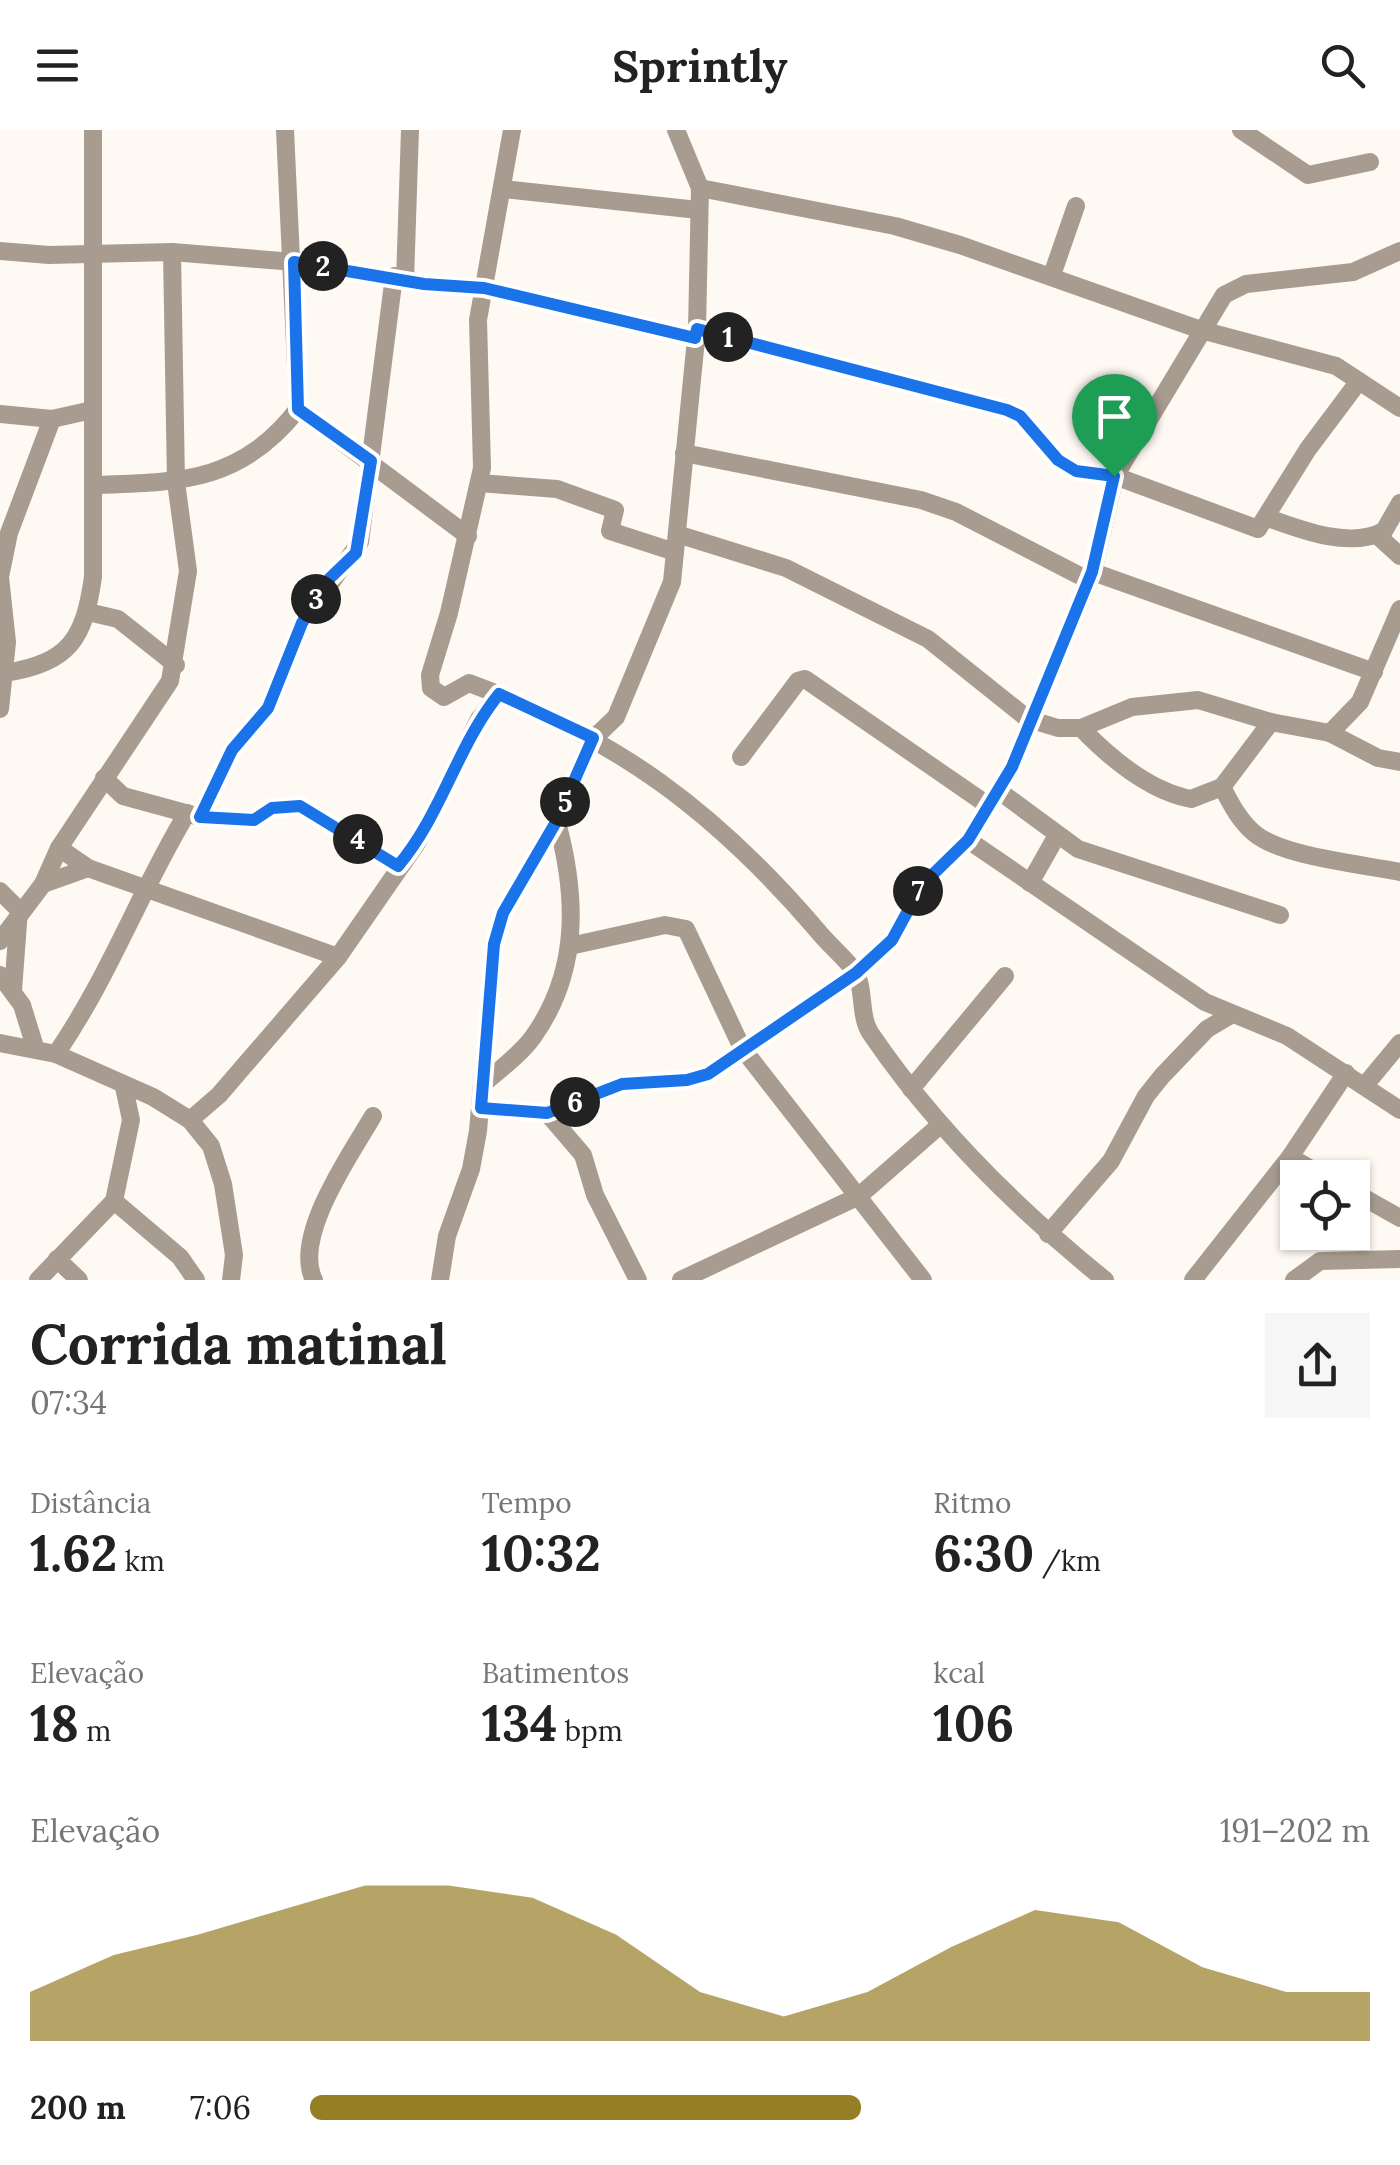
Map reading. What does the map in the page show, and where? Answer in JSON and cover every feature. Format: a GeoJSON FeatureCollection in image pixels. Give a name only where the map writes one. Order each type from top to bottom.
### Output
{"type":"FeatureCollection","features":[{"type":"Feature","properties":{"kind":"street"},"geometry":{"type":"LineString","coordinates":[[6,673],[64,652],[76,640],[88,612],[94,485],[93,130]]}},
{"type":"Feature","properties":{"kind":"street"},"geometry":{"type":"LineString","coordinates":[[94,485],[176,482],[209,476],[244,460],[298,409],[285,130]]}},
{"type":"Feature","properties":{"kind":"street"},"geometry":{"type":"LineString","coordinates":[[56,1054],[83,1014],[148,890],[232,750],[268,708],[302,623],[330,578],[356,553],[399,278],[410,130]]}},
{"type":"Feature","properties":{"kind":"street"},"geometry":{"type":"LineString","coordinates":[[512,130],[478,320],[479,483],[430,675],[431,688],[444,697],[469,683],[499,694],[593,738],[666,783],[706,814],[768,873],[856,973],[868,1031],[939,1126],[1085,1272],[1105,1280]]}},
{"type":"Feature","properties":{"kind":"street"},"geometry":{"type":"LineString","coordinates":[[440,1280],[447,1236],[471,1169],[481,1108],[494,944],[503,913],[556,822],[593,738],[616,717],[672,582],[696,333],[700,188],[676,130]]}},
{"type":"Feature","properties":{"kind":"street"},"geometry":{"type":"LineString","coordinates":[[1241,130],[1308,176],[1370,162]]}},
{"type":"Feature","properties":{"kind":"street"},"geometry":{"type":"LineString","coordinates":[[700,188],[895,226],[1052,276],[1202,330],[1336,366],[1400,408]]}},
{"type":"Feature","properties":{"kind":"street"},"geometry":{"type":"LineString","coordinates":[[504,189],[698,210]]}},
{"type":"Feature","properties":{"kind":"street"},"geometry":{"type":"LineString","coordinates":[[1052,276],[1076,206]]}},
{"type":"Feature","properties":{"kind":"street"},"geometry":{"type":"LineString","coordinates":[[481,1108],[547,1113],[622,1084],[687,1080],[708,1074],[856,973],[892,940],[922,885],[968,840],[994,799],[1090,576],[1114,476],[1231,289],[1353,272],[1400,250]]}},
{"type":"Feature","properties":{"kind":"street"},"geometry":{"type":"LineString","coordinates":[[0,251],[172,252],[294,262],[484,288],[696,333],[1007,410],[1020,416],[1058,460],[1076,471],[1114,476],[1253,529],[1268,518],[1308,449],[1360,381]]}},
{"type":"Feature","properties":{"kind":"street"},"geometry":{"type":"LineString","coordinates":[[0,941],[19,910],[43,884],[59,848],[170,681],[176,665],[188,571],[176,482],[172,252]]}},
{"type":"Feature","properties":{"kind":"street"},"geometry":{"type":"LineString","coordinates":[[298,409],[468,536]]}},
{"type":"Feature","properties":{"kind":"street"},"geometry":{"type":"LineString","coordinates":[[0,414],[52,419],[92,410]]}},
{"type":"Feature","properties":{"kind":"street"},"geometry":{"type":"LineString","coordinates":[[0,709],[6,673],[0,577],[9,533],[52,419]]}},
{"type":"Feature","properties":{"kind":"street"},"geometry":{"type":"LineString","coordinates":[[684,453],[922,500],[956,512],[1090,576],[1374,672]]}},
{"type":"Feature","properties":{"kind":"street"},"geometry":{"type":"LineString","coordinates":[[479,483],[556,489],[614,510],[610,531],[786,568],[928,639],[1028,718],[1058,728],[1082,728],[1132,707],[1198,700],[1271,722],[1330,733],[1378,758],[1400,762]]}},
{"type":"Feature","properties":{"kind":"street"},"geometry":{"type":"LineString","coordinates":[[1377,535],[1400,504]]}},
{"type":"Feature","properties":{"kind":"street"},"geometry":{"type":"LineString","coordinates":[[1268,518],[1321,534],[1377,535],[1400,556]]}},
{"type":"Feature","properties":{"kind":"street"},"geometry":{"type":"LineString","coordinates":[[1330,733],[1360,702],[1400,609]]}},
{"type":"Feature","properties":{"kind":"street"},"geometry":{"type":"LineString","coordinates":[[88,612],[118,619],[176,665]]}},
{"type":"Feature","properties":{"kind":"street"},"geometry":{"type":"LineString","coordinates":[[741,756],[798,681],[806,679],[1056,837],[1096,856],[1280,915]]}},
{"type":"Feature","properties":{"kind":"street"},"geometry":{"type":"LineString","coordinates":[[469,683],[479,719]]}},
{"type":"Feature","properties":{"kind":"street"},"geometry":{"type":"LineString","coordinates":[[190,1120],[219,1096],[338,957],[398,866],[418,843],[479,719],[499,694]]}},
{"type":"Feature","properties":{"kind":"street"},"geometry":{"type":"LineString","coordinates":[[1082,728],[1122,764],[1178,796],[1206,797],[1222,787],[1271,722]]}},
{"type":"Feature","properties":{"kind":"street"},"geometry":{"type":"LineString","coordinates":[[104,778],[123,796],[194,815],[254,820],[272,808],[300,806],[398,866]]}},
{"type":"Feature","properties":{"kind":"street"},"geometry":{"type":"LineString","coordinates":[[1222,787],[1238,816],[1256,835],[1280,846],[1400,872]]}},
{"type":"Feature","properties":{"kind":"street"},"geometry":{"type":"LineString","coordinates":[[482,1085],[532,1039],[551,1005],[570,946],[572,877],[556,822]]}},
{"type":"Feature","properties":{"kind":"street"},"geometry":{"type":"LineString","coordinates":[[1030,883],[1056,837]]}},
{"type":"Feature","properties":{"kind":"street"},"geometry":{"type":"LineString","coordinates":[[968,840],[1206,1002],[1229,1016],[1287,1036],[1366,1084],[1400,1110]]}},
{"type":"Feature","properties":{"kind":"street"},"geometry":{"type":"LineString","coordinates":[[59,848],[88,868],[338,957]]}},
{"type":"Feature","properties":{"kind":"street"},"geometry":{"type":"LineString","coordinates":[[43,884],[88,868]]}},
{"type":"Feature","properties":{"kind":"street"},"geometry":{"type":"LineString","coordinates":[[0,890],[19,910],[13,990]]}},
{"type":"Feature","properties":{"kind":"street"},"geometry":{"type":"LineString","coordinates":[[570,946],[666,925],[686,929],[742,1048],[923,1280]]}},
{"type":"Feature","properties":{"kind":"street"},"geometry":{"type":"LineString","coordinates":[[0,974],[28,1020],[35,1047]]}},
{"type":"Feature","properties":{"kind":"street"},"geometry":{"type":"LineString","coordinates":[[910,1089],[1005,976]]}},
{"type":"Feature","properties":{"kind":"street"},"geometry":{"type":"LineString","coordinates":[[1206,1002],[1207,1029]]}},
{"type":"Feature","properties":{"kind":"street"},"geometry":{"type":"LineString","coordinates":[[1048,1234],[1111,1161],[1146,1096],[1207,1029],[1229,1016]]}},
{"type":"Feature","properties":{"kind":"street"},"geometry":{"type":"LineString","coordinates":[[1366,1084],[1400,1043]]}},
{"type":"Feature","properties":{"kind":"street"},"geometry":{"type":"LineString","coordinates":[[0,1044],[35,1047],[56,1054],[124,1088],[153,1097],[190,1120],[211,1146],[223,1184],[234,1256],[231,1280]]}},
{"type":"Feature","properties":{"kind":"street"},"geometry":{"type":"LineString","coordinates":[[1193,1280],[1290,1157],[1346,1073]]}},
{"type":"Feature","properties":{"kind":"street"},"geometry":{"type":"LineString","coordinates":[[38,1280],[114,1201],[131,1120],[124,1088]]}},
{"type":"Feature","properties":{"kind":"street"},"geometry":{"type":"LineString","coordinates":[[131,1120],[153,1097]]}},
{"type":"Feature","properties":{"kind":"street"},"geometry":{"type":"LineString","coordinates":[[547,1113],[583,1155],[595,1195],[638,1280]]}},
{"type":"Feature","properties":{"kind":"street"},"geometry":{"type":"LineString","coordinates":[[314,1280],[308,1256],[317,1220],[373,1116]]}},
{"type":"Feature","properties":{"kind":"street"},"geometry":{"type":"LineString","coordinates":[[681,1280],[859,1196],[939,1126]]}},
{"type":"Feature","properties":{"kind":"street"},"geometry":{"type":"LineString","coordinates":[[1290,1157],[1295,1160]]}},
{"type":"Feature","properties":{"kind":"street"},"geometry":{"type":"LineString","coordinates":[[114,1201],[180,1257],[196,1280]]}},
{"type":"Feature","properties":{"kind":"street"},"geometry":{"type":"LineString","coordinates":[[1370,1201],[1400,1218]]}},
{"type":"Feature","properties":{"kind":"street"},"geometry":{"type":"LineString","coordinates":[[58,1259],[79,1280]]}},
{"type":"Feature","properties":{"kind":"street"},"geometry":{"type":"LineString","coordinates":[[1294,1280],[1320,1260],[1400,1259]]}},
{"type":"Feature","properties":{"kind":"route"},"geometry":{"type":"LineString","coordinates":[[294,262],[424,284],[484,288],[695,338],[697,329],[817,359],[968,403],[1007,410],[1038,433],[1058,460],[1076,471],[1114,476],[1092,572],[1028,718],[1012,767],[968,840],[922,885],[892,940],[856,973],[708,1074],[687,1080],[622,1084],[547,1113],[481,1108],[490,975],[503,913],[556,822],[593,738],[499,694],[479,719],[462,761],[418,843],[398,866],[300,806],[272,808],[254,820],[200,817],[236,743],[268,708],[302,623],[330,578],[356,553],[360,542],[371,461],[298,409],[294,262]]}}]}
